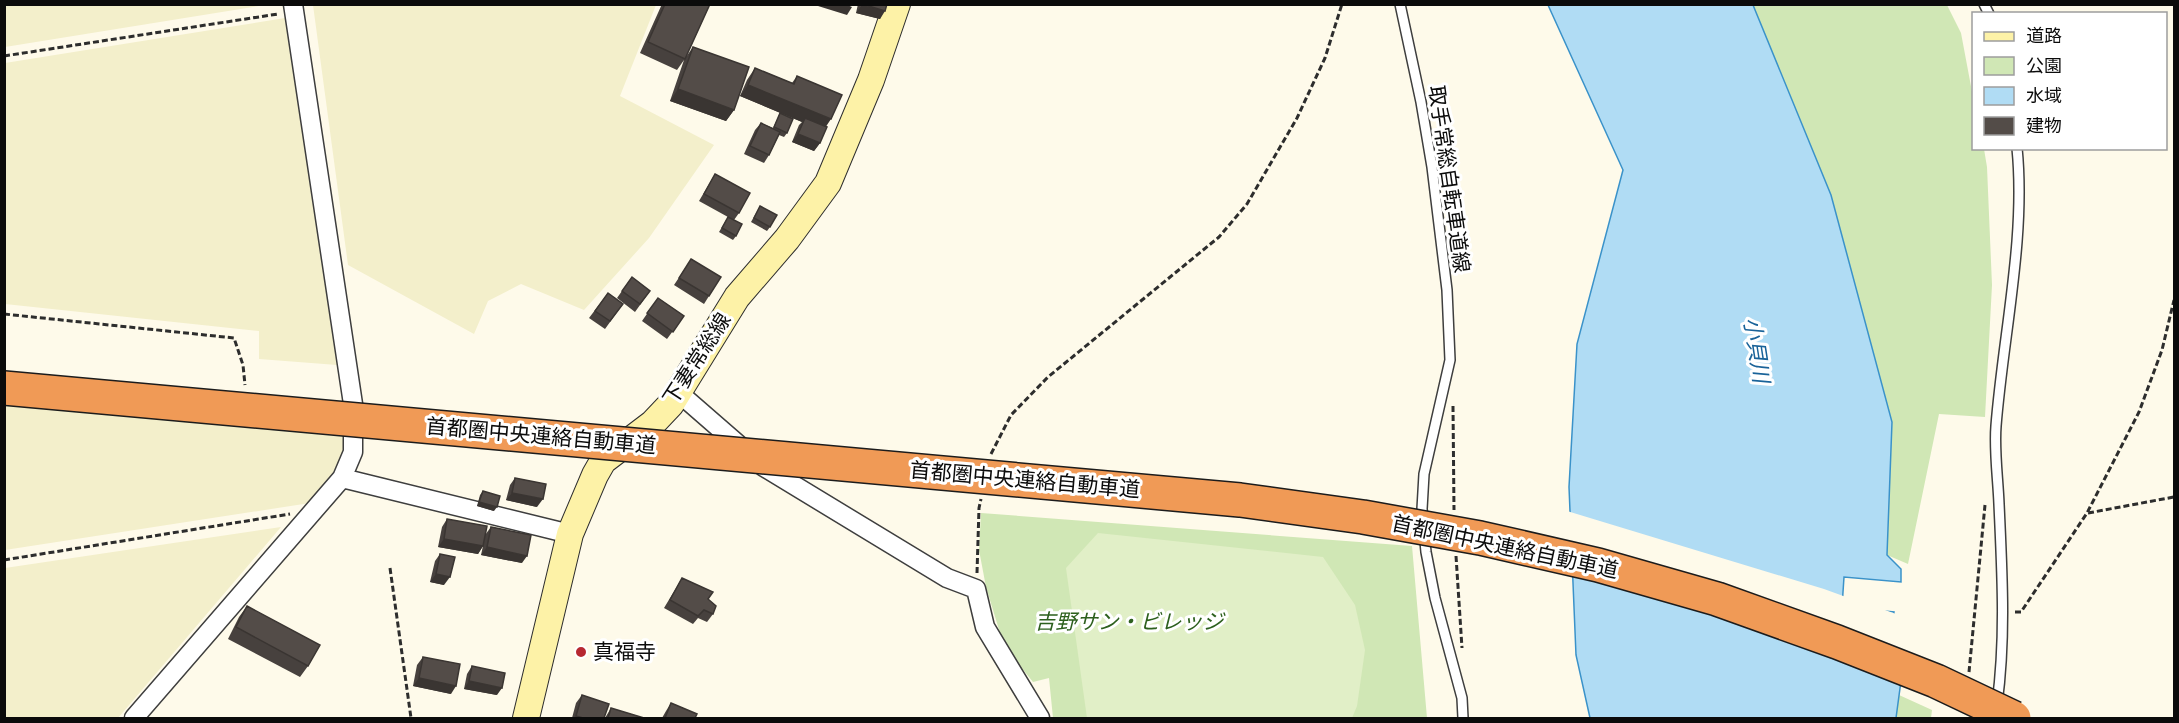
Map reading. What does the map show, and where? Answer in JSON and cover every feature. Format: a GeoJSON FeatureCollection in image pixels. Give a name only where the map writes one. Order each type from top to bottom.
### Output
{"type":"FeatureCollection","features":[{"type":"Feature","properties":{"kind":"highway","name":"首都圏中央連絡自動車道"},"geometry":{"type":"LineString","coordinates":[[4,388],[1240,500],[1363,517],[1491,540],[1598,565],[1718,599],[1925,677],[2014,718]]}},
{"type":"Feature","properties":{"kind":"main road","name":"下妻常総線"},"geometry":{"type":"LineString","coordinates":[[526,718],[570,534],[595,475],[603,461],[653,423],[679,393],[737,297],[787,239],[828,183],[871,80],[897,4]]}},
{"type":"Feature","properties":{"kind":"street"},"geometry":{"type":"LineString","coordinates":[[134,718],[342,478],[353,452],[353,404],[294,8]]}},
{"type":"Feature","properties":{"kind":"street"},"geometry":{"type":"LineString","coordinates":[[679,393],[764,467],[946,578],[976,590],[986,627],[1040,718]]}},
{"type":"Feature","properties":{"kind":"street"},"geometry":{"type":"LineString","coordinates":[[342,478],[570,534]]}},
{"type":"Feature","properties":{"kind":"lane","name":"取手常総自転車道線"},"geometry":{"type":"LineString","coordinates":[[1400,4],[1419,91],[1432,167],[1447,290],[1450,360],[1424,474],[1422,509],[1426,552],[1462,698],[1463,718]]}},
{"type":"Feature","properties":{"kind":"lane"},"geometry":{"type":"LineString","coordinates":[[1995,718],[2002,669],[2004,613],[1995,429],[2018,225],[2020,174],[2017,150]]}},
{"type":"Feature","properties":{"kind":"path"},"geometry":{"type":"LineString","coordinates":[[990,459],[992,450],[1011,415],[1048,377],[1218,237],[1247,204],[1297,118],[1325,58],[1342,4]]}},
{"type":"Feature","properties":{"kind":"path"},"geometry":{"type":"LineString","coordinates":[[4,56],[294,8]]}},
{"type":"Feature","properties":{"kind":"path"},"geometry":{"type":"LineString","coordinates":[[2004,613],[2021,612],[2087,513],[2139,412],[2162,350],[2175,300]]}},
{"type":"Feature","properties":{"kind":"path"},"geometry":{"type":"LineString","coordinates":[[4,314],[234,338],[243,365],[245,388]]}},
{"type":"Feature","properties":{"kind":"path"},"geometry":{"type":"LineString","coordinates":[[2087,513],[2175,497]]}},
{"type":"Feature","properties":{"kind":"path"},"geometry":{"type":"LineString","coordinates":[[976,590],[981,498]]}},
{"type":"Feature","properties":{"kind":"path"},"geometry":{"type":"LineString","coordinates":[[1968,683],[1985,505]]}},
{"type":"Feature","properties":{"kind":"path"},"geometry":{"type":"LineString","coordinates":[[4,560],[314,510]]}},
{"type":"Feature","properties":{"kind":"path"},"geometry":{"type":"LineString","coordinates":[[390,568],[411,718]]}},
{"type":"Feature","properties":{"kind":"shaded area"},"geometry":{"type":"Polygon","coordinates":[[[5,4],[265,4],[265,5],[5,47],[5,4]]]}},
{"type":"Feature","properties":{"kind":"shaded area"},"geometry":{"type":"Polygon","coordinates":[[[313,5],[656,5],[620,96],[714,145],[649,238],[584,310],[521,284],[488,301],[474,334],[348,265],[313,5]]]}},
{"type":"Feature","properties":{"kind":"shaded area"},"geometry":{"type":"Polygon","coordinates":[[[285,18],[337,365],[259,359],[259,331],[5,304],[5,63],[285,18]]]}},
{"type":"Feature","properties":{"kind":"shaded area"},"geometry":{"type":"Polygon","coordinates":[[[5,404],[342,436],[345,447],[336,471],[310,503],[5,550],[5,404]]]}},
{"type":"Feature","properties":{"kind":"shaded area"},"geometry":{"type":"Polygon","coordinates":[[[281,527],[118,718],[5,718],[5,568],[281,527]]]}},
{"type":"Feature","properties":{"kind":"green space"},"geometry":{"type":"Polygon","coordinates":[[[1753,5],[1947,5],[1961,33],[1972,92],[1972,150],[1984,150],[1987,167],[1992,285],[1985,417],[1939,414],[1908,564],[1887,555],[1892,422],[1831,195],[1753,5]]]}},
{"type":"Feature","properties":{"kind":"green space","name":"吉野サン・ビレッジ"},"geometry":{"type":"Polygon","coordinates":[[[981,513],[1412,546],[1427,718],[1053,718],[1049,678],[1033,682],[1004,646],[986,587],[979,550],[981,513]]]}},
{"type":"Feature","properties":{"kind":"green space","name":"吉野サン・ビレッジ"},"geometry":{"type":"Polygon","coordinates":[[[1098,533],[1323,557],[1355,605],[1365,650],[1357,706],[1352,718],[1087,718],[1066,568],[1098,533]]]}},
{"type":"Feature","properties":{"kind":"green space"},"geometry":{"type":"Polygon","coordinates":[[[1899,695],[1932,710],[1931,718],[1896,718],[1899,695]]]}},
{"type":"Feature","properties":{"kind":"water","name":"小貝川"},"geometry":{"type":"Polygon","coordinates":[[[1548,5],[1753,5],[1831,195],[1892,422],[1887,555],[1901,569],[1901,582],[1844,577],[1842,607],[1894,612],[1891,633],[1907,636],[1896,718],[1590,718],[1576,655],[1569,487],[1577,344],[1623,170],[1548,5]]]}},
{"type":"Feature","properties":{"kind":"pier"},"geometry":{"type":"Polygon","coordinates":[[[1567,511],[1824,589],[1846,597],[1846,605],[1877,607],[1896,614],[1894,631],[1908,633],[1910,636],[1904,682],[1750,623],[1569,570],[1567,511]]]}},
{"type":"Feature","properties":{"kind":"building"},"geometry":{"type":"Polygon","coordinates":[[[665,4],[710,4],[685,59],[648,42],[665,4]]]}},
{"type":"Feature","properties":{"kind":"building"},"geometry":{"type":"Polygon","coordinates":[[[862,4],[887,4],[885,11],[862,4]]]}},
{"type":"Feature","properties":{"kind":"building"},"geometry":{"type":"Polygon","coordinates":[[[693,47],[749,67],[734,110],[678,89],[693,47]]]}},
{"type":"Feature","properties":{"kind":"building"},"geometry":{"type":"Polygon","coordinates":[[[755,68],[794,84],[797,76],[842,95],[831,119],[748,85],[755,68]]]}},
{"type":"Feature","properties":{"kind":"building"},"geometry":{"type":"Polygon","coordinates":[[[780,113],[793,119],[787,133],[774,127],[780,113]]]}},
{"type":"Feature","properties":{"kind":"building"},"geometry":{"type":"Polygon","coordinates":[[[805,118],[827,127],[820,143],[798,134],[805,118]]]}},
{"type":"Feature","properties":{"kind":"building"},"geometry":{"type":"Polygon","coordinates":[[[761,123],[780,132],[769,155],[750,146],[761,123]]]}},
{"type":"Feature","properties":{"kind":"building"},"geometry":{"type":"Polygon","coordinates":[[[715,174],[750,193],[739,213],[704,194],[715,174]]]}},
{"type":"Feature","properties":{"kind":"building"},"geometry":{"type":"Polygon","coordinates":[[[760,206],[777,215],[770,227],[754,218],[760,206]]]}},
{"type":"Feature","properties":{"kind":"building"},"geometry":{"type":"Polygon","coordinates":[[[728,217],[742,224],[736,236],[722,228],[728,217]]]}},
{"type":"Feature","properties":{"kind":"building"},"geometry":{"type":"Polygon","coordinates":[[[691,259],[721,277],[709,296],[679,278],[691,259]]]}},
{"type":"Feature","properties":{"kind":"building"},"geometry":{"type":"Polygon","coordinates":[[[632,277],[650,291],[640,304],[622,291],[632,277]]]}},
{"type":"Feature","properties":{"kind":"building"},"geometry":{"type":"Polygon","coordinates":[[[608,293],[623,304],[610,321],[595,311],[608,293]]]}},
{"type":"Feature","properties":{"kind":"building"},"geometry":{"type":"Polygon","coordinates":[[[658,298],[684,316],[673,332],[647,313],[658,298]]]}},
{"type":"Feature","properties":{"kind":"building"},"geometry":{"type":"Polygon","coordinates":[[[515,478],[546,484],[543,499],[512,493],[515,478]]]}},
{"type":"Feature","properties":{"kind":"building"},"geometry":{"type":"Polygon","coordinates":[[[483,491],[500,496],[497,507],[479,502],[483,491]]]}},
{"type":"Feature","properties":{"kind":"building"},"geometry":{"type":"Polygon","coordinates":[[[447,519],[487,526],[483,546],[444,539],[447,519]]]}},
{"type":"Feature","properties":{"kind":"building"},"geometry":{"type":"Polygon","coordinates":[[[491,527],[531,535],[527,556],[487,547],[491,527]]]}},
{"type":"Feature","properties":{"kind":"building"},"geometry":{"type":"Polygon","coordinates":[[[440,554],[455,557],[450,577],[436,574],[440,554]]]}},
{"type":"Feature","properties":{"kind":"building"},"geometry":{"type":"Polygon","coordinates":[[[682,578],[713,592],[708,599],[716,606],[713,614],[704,610],[698,616],[670,600],[682,578]]]}},
{"type":"Feature","properties":{"kind":"building"},"geometry":{"type":"Polygon","coordinates":[[[247,606],[320,645],[308,666],[236,627],[247,606]]]}},
{"type":"Feature","properties":{"kind":"building"},"geometry":{"type":"Polygon","coordinates":[[[423,657],[460,664],[456,686],[419,678],[423,657]]]}},
{"type":"Feature","properties":{"kind":"building"},"geometry":{"type":"Polygon","coordinates":[[[472,666],[505,673],[502,688],[469,681],[472,666]]]}},
{"type":"Feature","properties":{"kind":"building"},"geometry":{"type":"Polygon","coordinates":[[[582,695],[609,704],[604,718],[576,716],[582,695]]]}},
{"type":"Feature","properties":{"kind":"building"},"geometry":{"type":"Polygon","coordinates":[[[671,703],[697,714],[695,718],[665,718],[671,703]]]}},
{"type":"Feature","properties":{"kind":"building"},"geometry":{"type":"Polygon","coordinates":[[[611,708],[644,718],[608,718],[611,708]]]}},
{"type":"Feature","properties":{"kind":"place","name":"真福寺"},"geometry":{"type":"Point","coordinates":[581,652]}}]}
